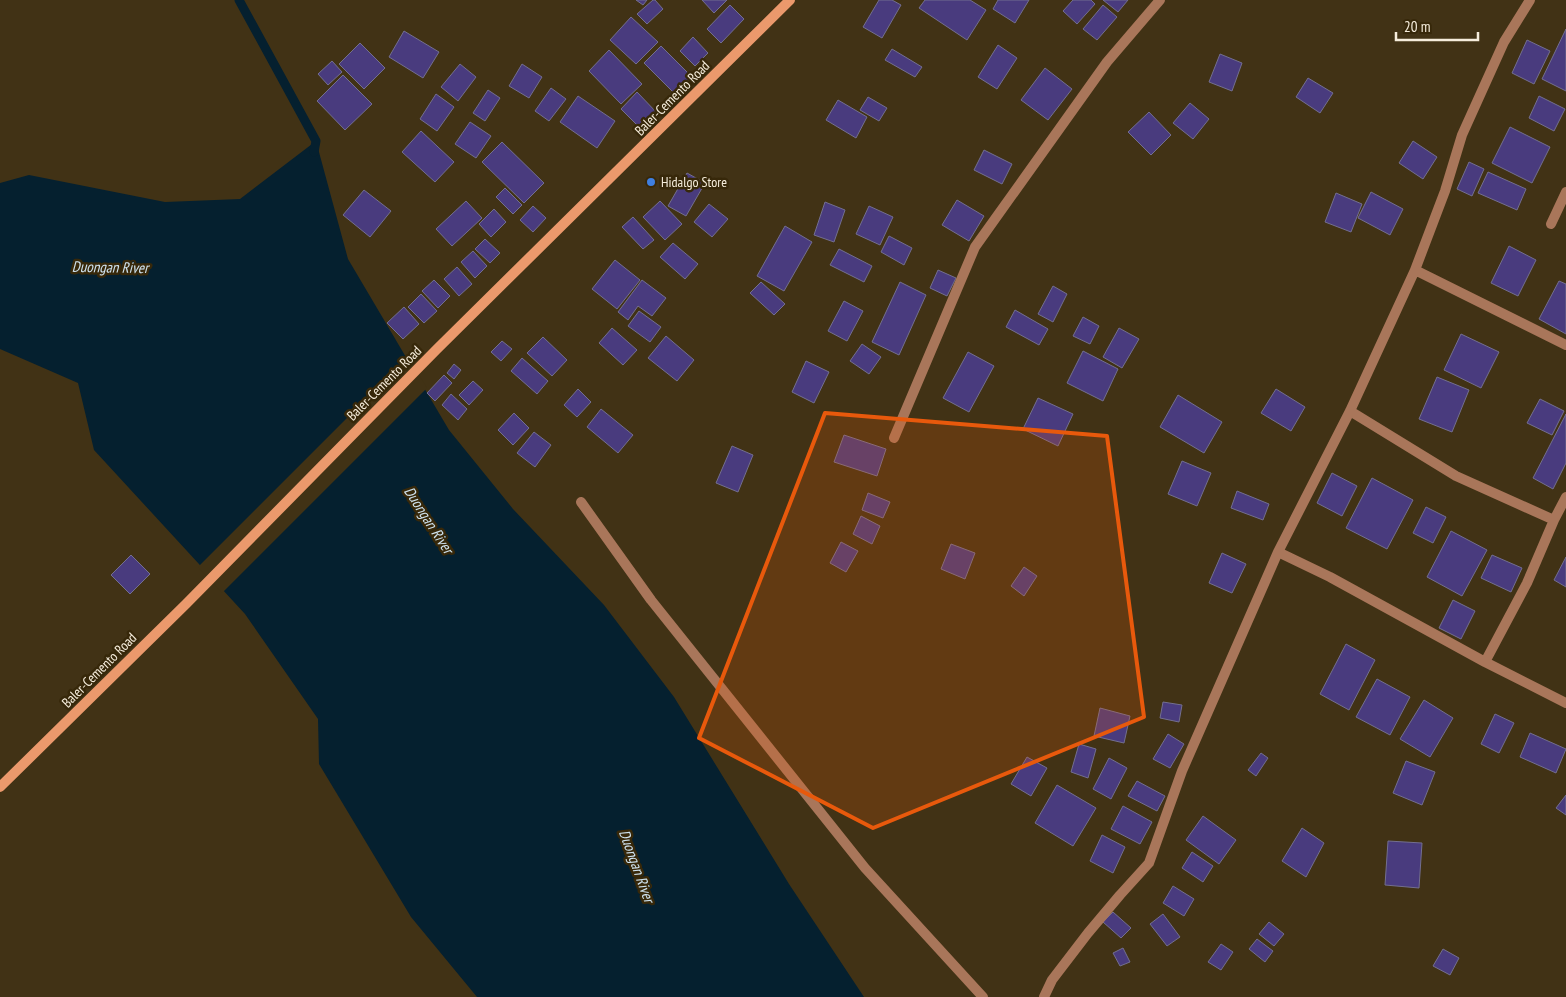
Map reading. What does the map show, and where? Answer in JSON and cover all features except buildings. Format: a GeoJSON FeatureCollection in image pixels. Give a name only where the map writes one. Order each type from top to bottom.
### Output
{"type":"FeatureCollection","features":[{"type":"Feature","properties":{"kind":"street","name":"Baler-Cemento Road"},"geometry":{"type":"LineString","coordinates":[[0,788],[201,589],[436,350],[790,0]]}},
{"type":"Feature","properties":{"kind":"street"},"geometry":{"type":"LineString","coordinates":[[894,438],[975,247],[1108,62],[1160,0]]}},
{"type":"Feature","properties":{"kind":"street"},"geometry":{"type":"LineString","coordinates":[[1044,997],[1052,980],[1088,933],[1120,895],[1150,864],[1182,771],[1278,552],[1350,411],[1415,270],[1445,191],[1462,135],[1504,42],[1530,0]]}},
{"type":"Feature","properties":{"kind":"street"},"geometry":{"type":"LineString","coordinates":[[1551,224],[1566,192]]}},
{"type":"Feature","properties":{"kind":"street"},"geometry":{"type":"LineString","coordinates":[[1415,270],[1566,345]]}},
{"type":"Feature","properties":{"kind":"street"},"geometry":{"type":"LineString","coordinates":[[1350,411],[1456,476],[1554,520]]}},
{"type":"Feature","properties":{"kind":"street"},"geometry":{"type":"LineString","coordinates":[[1485,662],[1527,583],[1566,497]]}},
{"type":"Feature","properties":{"kind":"street"},"geometry":{"type":"LineString","coordinates":[[581,502],[651,600],[865,868],[983,997]]}},
{"type":"Feature","properties":{"kind":"street"},"geometry":{"type":"LineString","coordinates":[[1278,552],[1330,577],[1485,662],[1566,703]]}},
{"type":"Feature","properties":{"kind":"highlighted area"},"geometry":{"type":"Polygon","coordinates":[[[825,413],[1107,436],[1144,717],[873,828],[699,738],[825,413]]]}},
{"type":"Feature","properties":{"kind":"water","name":"Duongan River"},"geometry":{"type":"Polygon","coordinates":[[[316,141],[348,259],[449,430],[513,509],[604,605],[674,697],[789,884],[864,997],[477,997],[411,917],[319,764],[318,719],[245,614],[94,450],[78,383],[0,349],[0,183],[29,175],[165,202],[240,199],[316,141]]]}},
{"type":"Feature","properties":{"kind":"pier"},"geometry":{"type":"Polygon","coordinates":[[[408,357],[427,388],[222,593],[198,567],[408,357]]]}},
{"type":"Feature","properties":{"kind":"waterway"},"geometry":{"type":"LineString","coordinates":[[239,0],[316,141],[314,152]]}},
{"type":"Feature","properties":{"kind":"place","name":"Hidalgo Store"},"geometry":{"type":"Point","coordinates":[651,182]}}]}
